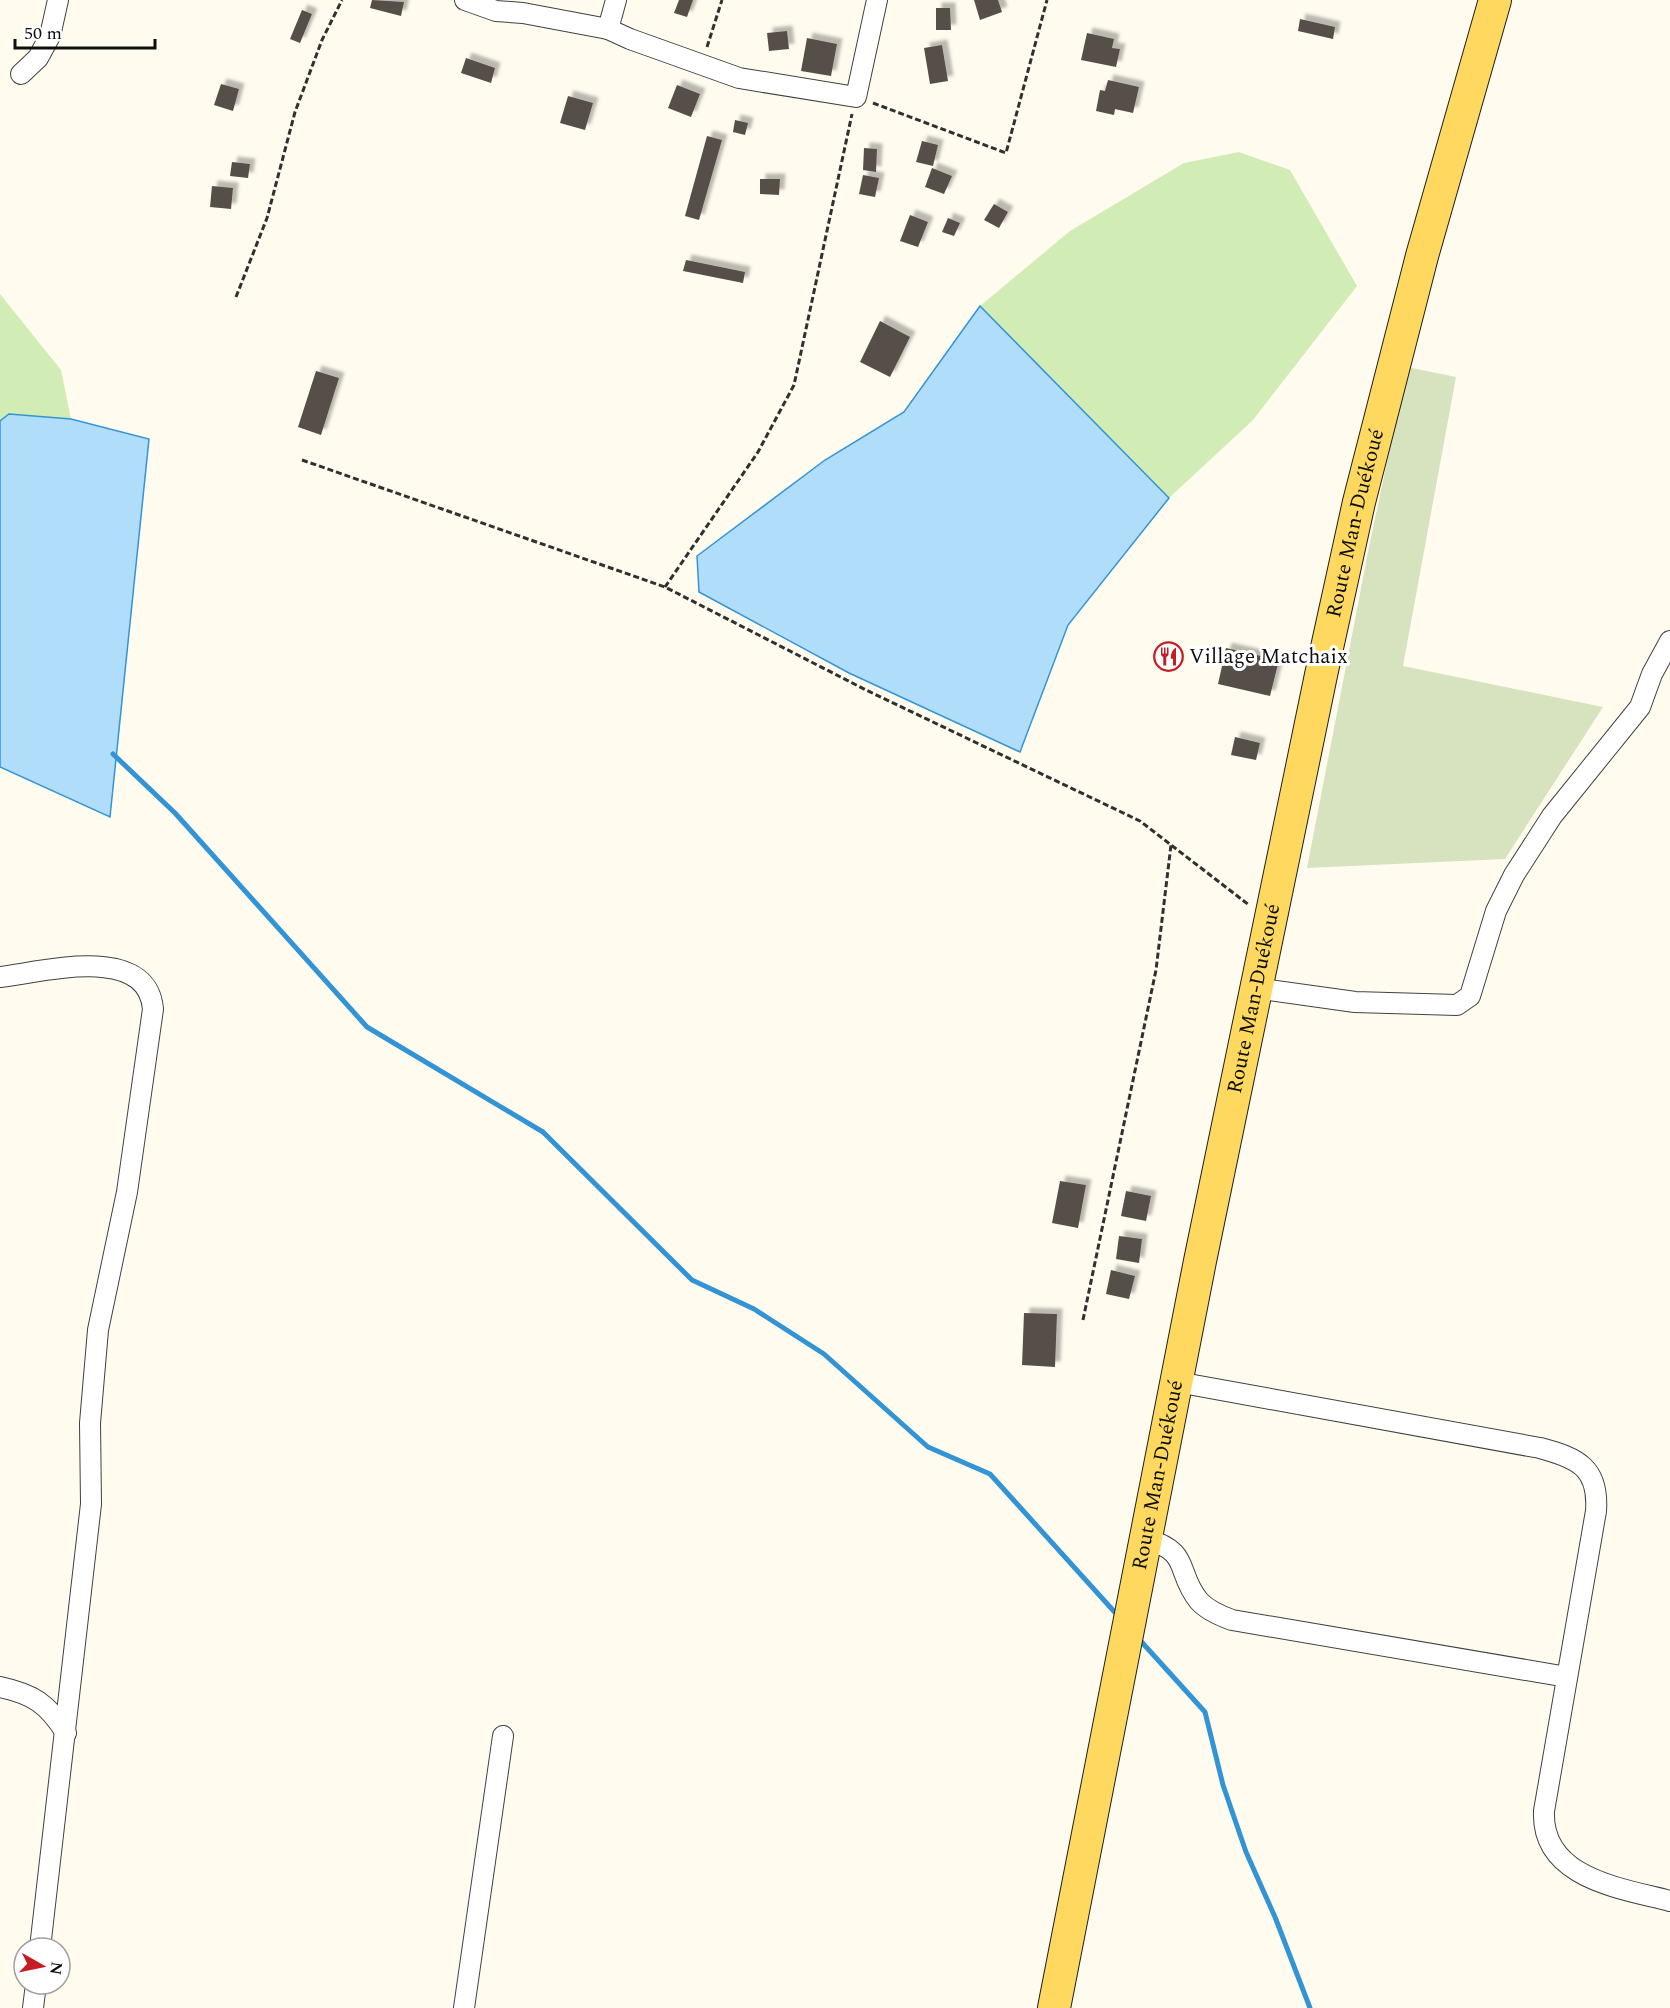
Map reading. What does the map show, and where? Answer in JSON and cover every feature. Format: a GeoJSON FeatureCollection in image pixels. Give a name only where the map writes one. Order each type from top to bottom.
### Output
{"type":"FeatureCollection","features":[{"type":"Feature","properties":{"kind":"main road","name":"Route Man-Duékoué"},"geometry":{"type":"LineString","coordinates":[[1054,2008],[1255,988],[1359,502],[1422,256],[1495,0]]}},
{"type":"Feature","properties":{"kind":"street"},"geometry":{"type":"LineString","coordinates":[[21,74],[38,58],[50,36],[58,0]]}},
{"type":"Feature","properties":{"kind":"street"},"geometry":{"type":"LineString","coordinates":[[465,0],[495,11],[523,13],[608,29],[739,78],[856,97],[877,0]]}},
{"type":"Feature","properties":{"kind":"street"},"geometry":{"type":"LineString","coordinates":[[608,29],[616,0]]}},
{"type":"Feature","properties":{"kind":"street"},"geometry":{"type":"LineString","coordinates":[[1255,988],[1355,1002],[1457,1005],[1470,996],[1496,911],[1514,875],[1552,816],[1640,707],[1652,674],[1670,641]]}},
{"type":"Feature","properties":{"kind":"street"},"geometry":{"type":"LineString","coordinates":[[0,977],[87,966],[113,967],[128,972],[146,987],[152,997],[153,1009],[127,1192],[98,1330],[90,1423],[91,1504],[41,1936]]}},
{"type":"Feature","properties":{"kind":"street"},"geometry":{"type":"LineString","coordinates":[[1177,1382],[1540,1448],[1566,1456],[1581,1465],[1594,1483],[1596,1504],[1544,1811],[1548,1841],[1561,1859],[1590,1877],[1607,1885],[1670,1901]]}},
{"type":"Feature","properties":{"kind":"street"},"geometry":{"type":"LineString","coordinates":[[1145,1539],[1160,1543],[1172,1550],[1198,1600],[1232,1620],[1567,1677]]}},
{"type":"Feature","properties":{"kind":"street"},"geometry":{"type":"LineString","coordinates":[[0,1687],[36,1699],[52,1711],[66,1733]]}},
{"type":"Feature","properties":{"kind":"street"},"geometry":{"type":"LineString","coordinates":[[464,2008],[503,1736]]}},
{"type":"Feature","properties":{"kind":"path"},"geometry":{"type":"LineString","coordinates":[[236,297],[267,218],[295,112],[322,40],[342,0]]}},
{"type":"Feature","properties":{"kind":"path"},"geometry":{"type":"LineString","coordinates":[[701,65],[722,0]]}},
{"type":"Feature","properties":{"kind":"path"},"geometry":{"type":"LineString","coordinates":[[665,587],[758,452],[794,385],[856,97],[1006,153],[1047,0]]}},
{"type":"Feature","properties":{"kind":"path"},"geometry":{"type":"LineString","coordinates":[[302,460],[665,587],[866,690],[1140,820],[1269,920]]}},
{"type":"Feature","properties":{"kind":"path"},"geometry":{"type":"LineString","coordinates":[[1083,1320],[1156,970],[1171,845]]}},
{"type":"Feature","properties":{"kind":"green space"},"geometry":{"type":"Polygon","coordinates":[[[1239,152],[1290,170],[1357,286],[1253,420],[1169,498],[980,306],[1070,231],[1184,163],[1239,152]]]}},
{"type":"Feature","properties":{"kind":"green space"},"geometry":{"type":"Polygon","coordinates":[[[0,294],[61,370],[71,419],[10,414],[0,421],[0,294]]]}},
{"type":"Feature","properties":{"kind":"green space"},"geometry":{"type":"Polygon","coordinates":[[[1407,367],[1456,377],[1403,666],[1603,707],[1505,859],[1307,868],[1369,547],[1407,367]]]}},
{"type":"Feature","properties":{"kind":"water"},"geometry":{"type":"Polygon","coordinates":[[[980,306],[1169,498],[1068,625],[1020,752],[849,673],[699,592],[697,556],[825,460],[904,412],[980,306]]]}},
{"type":"Feature","properties":{"kind":"water"},"geometry":{"type":"Polygon","coordinates":[[[9,414],[71,419],[149,439],[110,817],[0,767],[0,421],[9,414]]]}},
{"type":"Feature","properties":{"kind":"building"},"geometry":{"type":"Polygon","coordinates":[[[372,0],[404,2],[401,16],[370,8],[372,0]]]}},
{"type":"Feature","properties":{"kind":"building"},"geometry":{"type":"Polygon","coordinates":[[[679,0],[693,0],[687,17],[674,13],[679,0]]]}},
{"type":"Feature","properties":{"kind":"building"},"geometry":{"type":"Polygon","coordinates":[[[974,0],[998,0],[1002,12],[980,20],[974,0]]]}},
{"type":"Feature","properties":{"kind":"building"},"geometry":{"type":"Polygon","coordinates":[[[936,8],[950,8],[951,30],[936,30],[936,8]]]}},
{"type":"Feature","properties":{"kind":"building"},"geometry":{"type":"Polygon","coordinates":[[[302,10],[312,14],[300,43],[290,39],[302,10]]]}},
{"type":"Feature","properties":{"kind":"building"},"geometry":{"type":"Polygon","coordinates":[[[1300,19],[1335,27],[1333,39],[1298,31],[1300,19]]]}},
{"type":"Feature","properties":{"kind":"building"},"geometry":{"type":"Polygon","coordinates":[[[787,31],[789,49],[769,51],[767,33],[787,31]]]}},
{"type":"Feature","properties":{"kind":"building"},"geometry":{"type":"Polygon","coordinates":[[[1087,33],[1114,39],[1112,48],[1120,49],[1116,67],[1081,60],[1087,33]]]}},
{"type":"Feature","properties":{"kind":"building"},"geometry":{"type":"Polygon","coordinates":[[[807,38],[837,44],[831,76],[801,71],[807,38]]]}},
{"type":"Feature","properties":{"kind":"building"},"geometry":{"type":"Polygon","coordinates":[[[942,45],[948,81],[930,84],[924,48],[942,45]]]}},
{"type":"Feature","properties":{"kind":"building"},"geometry":{"type":"Polygon","coordinates":[[[466,58],[495,68],[491,83],[461,73],[466,58]]]}},
{"type":"Feature","properties":{"kind":"building"},"geometry":{"type":"Polygon","coordinates":[[[1108,80],[1139,87],[1133,113],[1115,109],[1114,115],[1096,111],[1100,90],[1105,91],[1108,80]]]}},
{"type":"Feature","properties":{"kind":"building"},"geometry":{"type":"Polygon","coordinates":[[[221,84],[239,89],[233,111],[214,105],[221,84]]]}},
{"type":"Feature","properties":{"kind":"building"},"geometry":{"type":"Polygon","coordinates":[[[677,85],[700,94],[691,117],[668,108],[677,85]]]}},
{"type":"Feature","properties":{"kind":"building"},"geometry":{"type":"Polygon","coordinates":[[[568,96],[593,103],[585,130],[560,123],[568,96]]]}},
{"type":"Feature","properties":{"kind":"building"},"geometry":{"type":"Polygon","coordinates":[[[735,120],[748,123],[745,135],[733,132],[735,120]]]}},
{"type":"Feature","properties":{"kind":"building"},"geometry":{"type":"Polygon","coordinates":[[[707,136],[722,140],[699,220],[685,216],[707,136]]]}},
{"type":"Feature","properties":{"kind":"building"},"geometry":{"type":"Polygon","coordinates":[[[922,141],[938,145],[933,166],[916,162],[922,141]]]}},
{"type":"Feature","properties":{"kind":"building"},"geometry":{"type":"Polygon","coordinates":[[[864,148],[877,149],[876,172],[863,170],[864,148]]]}},
{"type":"Feature","properties":{"kind":"building"},"geometry":{"type":"Polygon","coordinates":[[[232,162],[250,164],[248,178],[230,176],[232,162]]]}},
{"type":"Feature","properties":{"kind":"building"},"geometry":{"type":"Polygon","coordinates":[[[932,168],[952,176],[944,194],[925,187],[932,168]]]}},
{"type":"Feature","properties":{"kind":"building"},"geometry":{"type":"Polygon","coordinates":[[[863,175],[879,178],[875,197],[859,194],[863,175]]]}},
{"type":"Feature","properties":{"kind":"building"},"geometry":{"type":"Polygon","coordinates":[[[760,179],[780,179],[779,195],[760,194],[760,179]]]}},
{"type":"Feature","properties":{"kind":"building"},"geometry":{"type":"Polygon","coordinates":[[[212,186],[233,188],[231,209],[210,207],[212,186]]]}},
{"type":"Feature","properties":{"kind":"building"},"geometry":{"type":"Polygon","coordinates":[[[994,204],[1008,212],[999,228],[984,220],[994,204]]]}},
{"type":"Feature","properties":{"kind":"building"},"geometry":{"type":"Polygon","coordinates":[[[910,215],[928,222],[918,247],[900,241],[910,215]]]}},
{"type":"Feature","properties":{"kind":"building"},"geometry":{"type":"Polygon","coordinates":[[[948,218],[960,223],[954,236],[942,232],[948,218]]]}},
{"type":"Feature","properties":{"kind":"building"},"geometry":{"type":"Polygon","coordinates":[[[686,260],[745,272],[743,283],[683,271],[686,260]]]}},
{"type":"Feature","properties":{"kind":"building"},"geometry":{"type":"Polygon","coordinates":[[[880,321],[910,337],[890,377],[860,362],[880,321]]]}},
{"type":"Feature","properties":{"kind":"building"},"geometry":{"type":"Polygon","coordinates":[[[316,371],[339,378],[321,435],[298,427],[316,371]]]}},
{"type":"Feature","properties":{"kind":"building"},"geometry":{"type":"Polygon","coordinates":[[[1226,648],[1279,660],[1270,696],[1218,684],[1226,648]]]}},
{"type":"Feature","properties":{"kind":"building"},"geometry":{"type":"Polygon","coordinates":[[[1235,737],[1260,743],[1256,760],[1231,755],[1235,737]]]}},
{"type":"Feature","properties":{"kind":"building"},"geometry":{"type":"Polygon","coordinates":[[[1060,1181],[1086,1185],[1078,1228],[1052,1223],[1060,1181]]]}},
{"type":"Feature","properties":{"kind":"building"},"geometry":{"type":"Polygon","coordinates":[[[1126,1191],[1151,1196],[1146,1221],[1121,1216],[1126,1191]]]}},
{"type":"Feature","properties":{"kind":"building"},"geometry":{"type":"Polygon","coordinates":[[[1119,1236],[1142,1239],[1139,1263],[1116,1259],[1119,1236]]]}},
{"type":"Feature","properties":{"kind":"building"},"geometry":{"type":"Polygon","coordinates":[[[1111,1270],[1135,1276],[1129,1299],[1106,1294],[1111,1270]]]}},
{"type":"Feature","properties":{"kind":"building"},"geometry":{"type":"Polygon","coordinates":[[[1024,1313],[1057,1314],[1055,1367],[1022,1365],[1024,1313]]]}},
{"type":"Feature","properties":{"kind":"waterway"},"geometry":{"type":"LineString","coordinates":[[113,754],[175,813],[367,1027],[543,1132],[692,1280],[754,1309],[824,1354],[928,1447],[990,1474],[1120,1618]]}},
{"type":"Feature","properties":{"kind":"waterway"},"geometry":{"type":"LineString","coordinates":[[1138,1638],[1205,1712],[1223,1785],[1246,1852],[1275,1917],[1310,2008]]}},
{"type":"Feature","properties":{"kind":"place","name":"Village Matchaix"},"geometry":{"type":"Point","coordinates":[1168,657]}}]}
